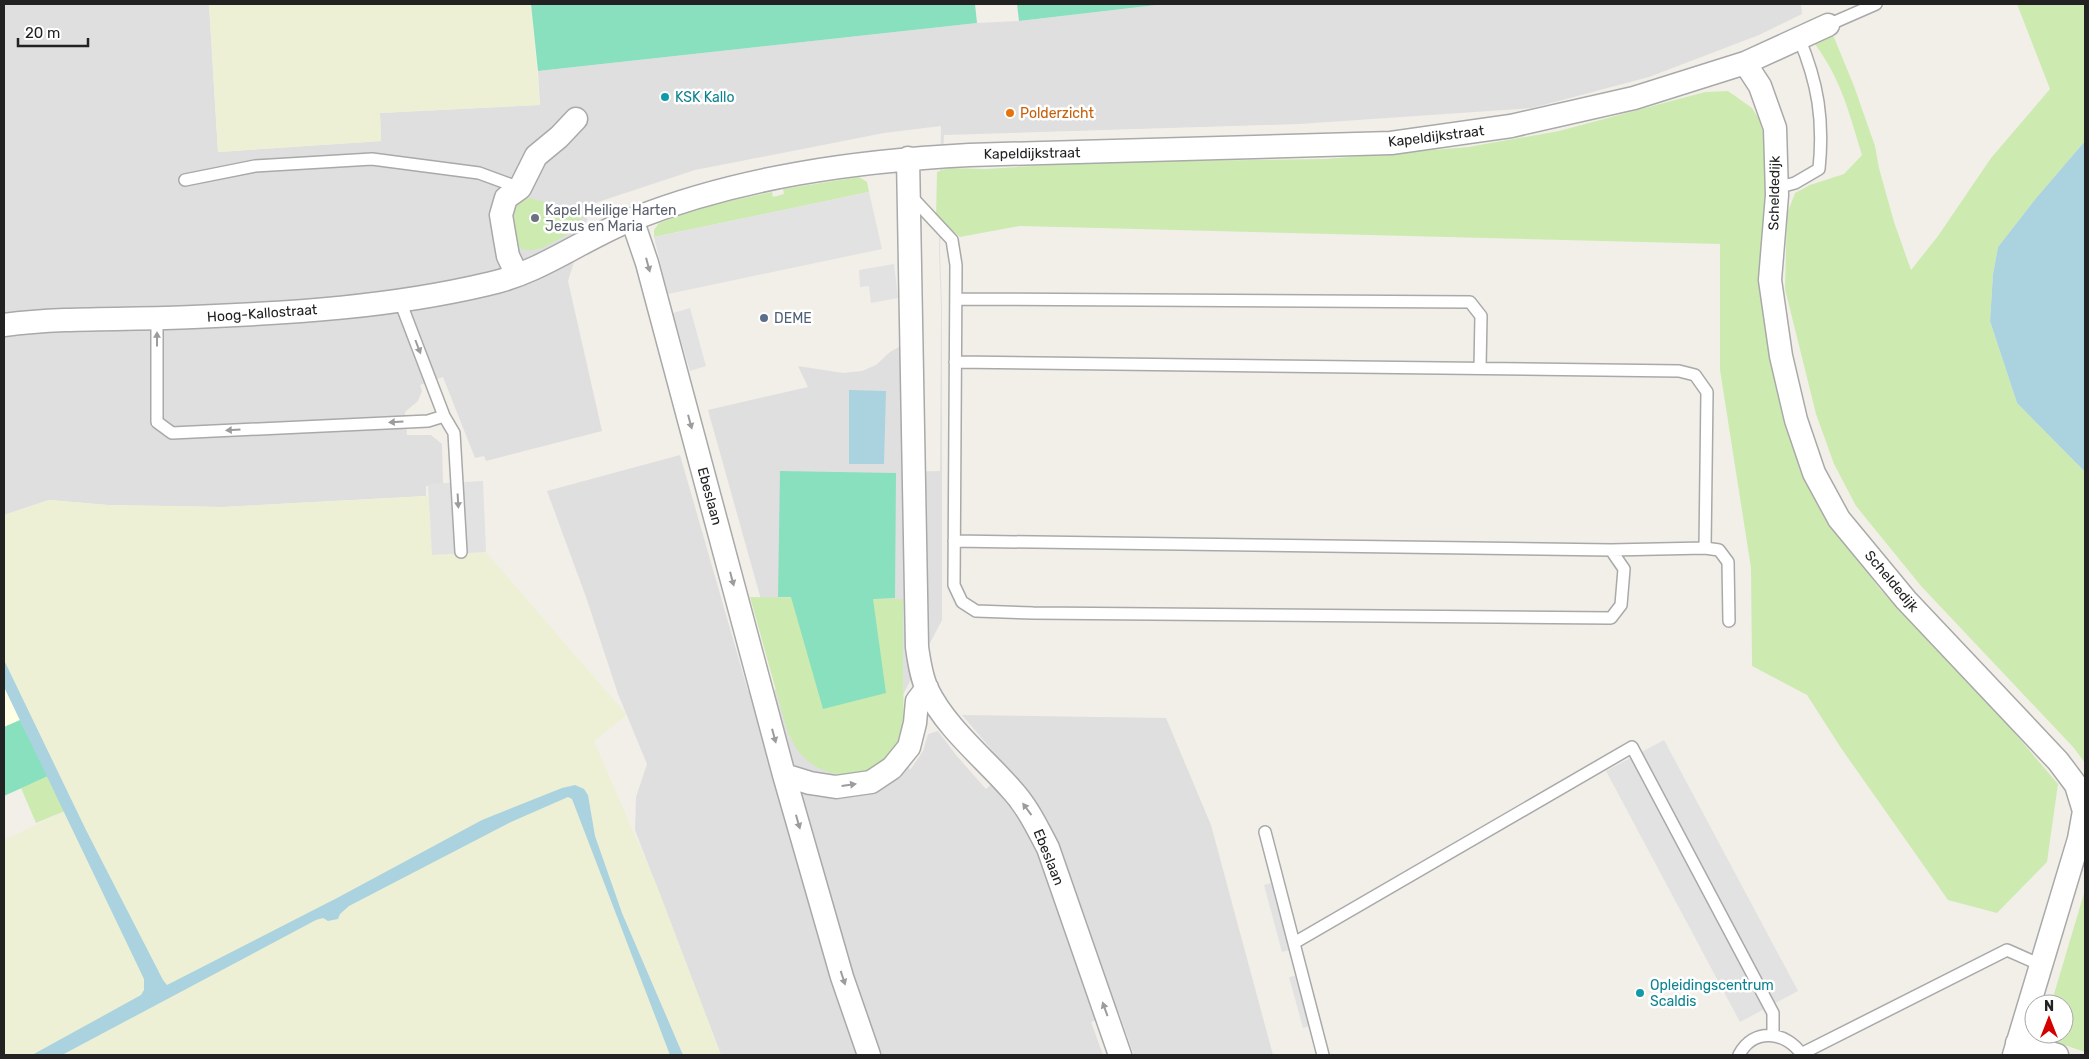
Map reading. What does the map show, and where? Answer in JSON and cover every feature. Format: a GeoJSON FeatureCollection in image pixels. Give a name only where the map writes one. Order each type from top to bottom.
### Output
{"type":"FeatureCollection","features":[{"type":"Feature","properties":{"kind":"street","name":"Kapeldijkstraat"},"geometry":{"type":"LineString","coordinates":[[517,275],[632,219],[696,196],[834,168],[908,158],[969,155],[1391,143],[1521,124],[1634,98],[1745,63],[1828,25]]}},
{"type":"Feature","properties":{"kind":"street","name":"Scheldedijk"},"geometry":{"type":"LineString","coordinates":[[1745,63],[1760,86],[1775,128],[1776,188],[1770,280],[1781,356],[1789,392],[1796,420],[1814,473],[1839,518],[1906,600],[2058,761],[2076,785],[2085,811],[2079,839],[2016,1049]]}},
{"type":"Feature","properties":{"kind":"street"},"geometry":{"type":"LineString","coordinates":[[517,275],[508,256],[502,215],[506,198],[520,188],[536,156],[560,137],[576,118]]}},
{"type":"Feature","properties":{"kind":"street","name":"Ebeslaan"},"geometry":{"type":"LineString","coordinates":[[908,158],[918,648],[920,667],[926,688],[943,714],[1012,790],[1032,818],[1048,848],[1120,1055]]}},
{"type":"Feature","properties":{"kind":"street","name":"Ebeslaan"},"geometry":{"type":"LineString","coordinates":[[632,219],[648,263],[784,775],[842,977],[869,1055]]}},
{"type":"Feature","properties":{"kind":"street","name":"Hoog-Kallostraat"},"geometry":{"type":"LineString","coordinates":[[4,325],[359,307],[400,302],[492,284],[517,275]]}},
{"type":"Feature","properties":{"kind":"street"},"geometry":{"type":"LineString","coordinates":[[784,775],[810,783],[836,787],[871,782],[892,768],[909,747],[915,723],[917,701],[926,688]]}},
{"type":"Feature","properties":{"kind":"street"},"geometry":{"type":"LineString","coordinates":[[2016,1049],[2057,1055]]}},
{"type":"Feature","properties":{"kind":"lane"},"geometry":{"type":"LineString","coordinates":[[1828,25],[1876,4]]}},
{"type":"Feature","properties":{"kind":"lane"},"geometry":{"type":"LineString","coordinates":[[1776,188],[1795,183],[1819,169],[1822,138],[1819,104],[1809,62],[1799,38]]}},
{"type":"Feature","properties":{"kind":"lane"},"geometry":{"type":"LineString","coordinates":[[185,180],[255,166],[372,158],[479,172],[520,188]]}},
{"type":"Feature","properties":{"kind":"lane"},"geometry":{"type":"LineString","coordinates":[[908,194],[952,240],[956,265],[954,585],[962,602],[976,611],[1611,618],[1621,605],[1624,569],[1611,550]]}},
{"type":"Feature","properties":{"kind":"lane"},"geometry":{"type":"LineString","coordinates":[[956,299],[1470,302],[1481,316],[1480,368]]}},
{"type":"Feature","properties":{"kind":"lane"},"geometry":{"type":"LineString","coordinates":[[400,302],[444,416],[454,433],[461,552]]}},
{"type":"Feature","properties":{"kind":"lane"},"geometry":{"type":"LineString","coordinates":[[157,318],[157,422],[172,433],[428,421],[444,416]]}},
{"type":"Feature","properties":{"kind":"lane"},"geometry":{"type":"LineString","coordinates":[[955,362],[1679,371],[1695,375],[1707,392],[1705,548]]}},
{"type":"Feature","properties":{"kind":"lane"},"geometry":{"type":"LineString","coordinates":[[954,541],[1611,550],[1705,548],[1719,550],[1728,562],[1728,622]]}},
{"type":"Feature","properties":{"kind":"lane"},"geometry":{"type":"LineString","coordinates":[[1294,943],[1632,746],[1773,1013],[1773,1035]]}},
{"type":"Feature","properties":{"kind":"lane"},"geometry":{"type":"LineString","coordinates":[[1265,832],[1323,1055]]}},
{"type":"Feature","properties":{"kind":"lane"},"geometry":{"type":"LineString","coordinates":[[1739,1055],[1750,1042],[1761,1036],[1773,1035],[1784,1038],[1794,1045],[1801,1055],[2007,950],[2041,965]]}},
{"type":"Feature","properties":{"kind":"shaded area"},"geometry":{"type":"Polygon","coordinates":[[[4,4],[209,4],[218,152],[381,141],[380,113],[540,105],[538,71],[1165,4],[1801,4],[1802,14],[1759,35],[1649,77],[1532,108],[1299,124],[944,135],[940,252],[942,307],[942,620],[893,714],[910,770],[923,751],[928,734],[938,731],[986,789],[1008,769],[962,715],[1166,718],[1211,825],[1273,1055],[1134,1055],[1119,1013],[1091,1022],[1103,1055],[721,1055],[635,830],[636,797],[647,764],[618,694],[586,597],[547,491],[680,455],[748,691],[786,689],[708,410],[808,387],[798,366],[843,373],[862,371],[876,365],[890,352],[904,344],[904,472],[940,471],[941,307],[939,252],[941,126],[884,133],[695,170],[592,204],[568,281],[602,431],[486,461],[484,456],[475,458],[443,377],[420,385],[422,391],[418,401],[405,412],[407,435],[431,435],[442,444],[443,485],[426,486],[426,496],[222,507],[108,505],[49,500],[4,515],[4,4]]]}},
{"type":"Feature","properties":{"kind":"shaded area"},"geometry":{"type":"Polygon","coordinates":[[[209,4],[531,4],[540,105],[380,113],[381,141],[218,152],[209,4]]]}},
{"type":"Feature","properties":{"kind":"shaded area"},"geometry":{"type":"Polygon","coordinates":[[[869,192],[882,249],[668,294],[654,237],[869,192]]]}},
{"type":"Feature","properties":{"kind":"shaded area"},"geometry":{"type":"Polygon","coordinates":[[[894,264],[898,298],[871,303],[869,286],[860,287],[859,270],[894,264]]]}},
{"type":"Feature","properties":{"kind":"shaded area"},"geometry":{"type":"Polygon","coordinates":[[[690,308],[706,366],[690,371],[673,313],[690,308]]]}},
{"type":"Feature","properties":{"kind":"shaded area"},"geometry":{"type":"Polygon","coordinates":[[[483,481],[486,552],[432,555],[428,484],[483,481]]]}},
{"type":"Feature","properties":{"kind":"shaded area"},"geometry":{"type":"Polygon","coordinates":[[[429,496],[432,555],[486,552],[627,715],[594,741],[657,886],[721,1055],[4,1055],[4,840],[65,811],[4,685],[4,515],[49,500],[108,505],[222,507],[429,496]]]}},
{"type":"Feature","properties":{"kind":"shaded area"},"geometry":{"type":"Polygon","coordinates":[[[4,685],[20,720],[4,727],[4,685]]]}},
{"type":"Feature","properties":{"kind":"shaded area"},"geometry":{"type":"Polygon","coordinates":[[[1664,740],[1798,991],[1740,1022],[1606,771],[1664,740]]]}},
{"type":"Feature","properties":{"kind":"shaded area"},"geometry":{"type":"Polygon","coordinates":[[[1271,883],[1289,950],[1282,952],[1264,885],[1271,883]]]}},
{"type":"Feature","properties":{"kind":"shaded area"},"geometry":{"type":"Polygon","coordinates":[[[1295,976],[1309,1026],[1303,1028],[1289,977],[1295,976]]]}},
{"type":"Feature","properties":{"kind":"green space"},"geometry":{"type":"Polygon","coordinates":[[[531,4],[975,4],[977,23],[538,71],[531,4]]]}},
{"type":"Feature","properties":{"kind":"green space"},"geometry":{"type":"Polygon","coordinates":[[[1017,4],[1165,4],[1019,21],[1017,4]]]}},
{"type":"Feature","properties":{"kind":"green space"},"geometry":{"type":"Polygon","coordinates":[[[2017,4],[2085,4],[2085,141],[2037,197],[1998,247],[1993,274],[1990,321],[2017,403],[2085,472],[2085,763],[2074,748],[1921,586],[1856,506],[1834,464],[1816,414],[1785,289],[1787,214],[1795,193],[1810,185],[1844,174],[1862,155],[1849,111],[1838,84],[1815,44],[1833,35],[1854,86],[1875,146],[1894,222],[1911,270],[1938,236],[1991,158],[2050,89],[2017,4]]]}},
{"type":"Feature","properties":{"kind":"green space"},"geometry":{"type":"Polygon","coordinates":[[[1728,91],[1752,108],[1759,119],[1763,133],[1767,176],[1762,244],[1824,512],[1879,588],[1960,669],[2058,784],[2047,862],[1997,913],[1948,900],[1841,748],[1807,695],[1752,666],[1751,568],[1720,370],[1720,244],[1020,226],[960,237],[936,216],[937,172],[948,168],[985,169],[1099,162],[1326,159],[1468,147],[1559,131],[1705,92],[1728,91]]]}},
{"type":"Feature","properties":{"kind":"green space"},"geometry":{"type":"Polygon","coordinates":[[[859,177],[867,182],[869,192],[654,237],[654,230],[659,223],[706,206],[772,192],[773,197],[784,194],[783,189],[859,177]]]}},
{"type":"Feature","properties":{"kind":"green space"},"geometry":{"type":"Polygon","coordinates":[[[530,198],[571,209],[581,214],[580,227],[543,247],[533,250],[519,248],[513,242],[511,232],[513,215],[521,200],[530,198]]]}},
{"type":"Feature","properties":{"kind":"green space"},"geometry":{"type":"Polygon","coordinates":[[[780,471],[896,473],[895,598],[873,599],[886,693],[823,709],[791,597],[778,597],[780,471]]]}},
{"type":"Feature","properties":{"kind":"green space"},"geometry":{"type":"Polygon","coordinates":[[[750,597],[903,599],[904,710],[901,733],[887,756],[872,768],[854,774],[836,774],[811,764],[795,746],[787,730],[750,597]]]}},
{"type":"Feature","properties":{"kind":"green space"},"geometry":{"type":"Polygon","coordinates":[[[20,720],[48,776],[4,796],[4,727],[20,720]]]}},
{"type":"Feature","properties":{"kind":"green space"},"geometry":{"type":"Polygon","coordinates":[[[48,776],[65,811],[36,823],[21,788],[48,776]]]}},
{"type":"Feature","properties":{"kind":"green space"},"geometry":{"type":"Polygon","coordinates":[[[2085,890],[2085,1052],[2062,1044],[2074,1044],[2074,994],[2054,994],[2085,890]]]}},
{"type":"Feature","properties":{"kind":"water"},"geometry":{"type":"Polygon","coordinates":[[[2085,141],[2085,472],[2017,403],[1990,321],[1993,274],[1998,247],[2037,197],[2085,141]]]}},
{"type":"Feature","properties":{"kind":"water"},"geometry":{"type":"Polygon","coordinates":[[[849,390],[886,391],[884,464],[849,464],[849,390]]]}},
{"type":"Feature","properties":{"kind":"water"},"geometry":{"type":"Polygon","coordinates":[[[4,660],[86,830],[167,985],[337,898],[482,820],[562,788],[575,785],[584,789],[588,795],[595,836],[622,913],[683,1055],[670,1055],[572,799],[568,797],[511,822],[349,906],[340,914],[338,919],[328,921],[323,918],[316,920],[62,1055],[32,1055],[141,995],[144,990],[144,979],[4,687],[4,660]]]}},
{"type":"Feature","properties":{"kind":"place","name":"KSK Kallo"},"geometry":{"type":"Point","coordinates":[665,97]}},
{"type":"Feature","properties":{"kind":"place","name":"Polderzicht"},"geometry":{"type":"Point","coordinates":[1010,113]}},
{"type":"Feature","properties":{"kind":"place","name":"Kapel Heilige Harten Jezus en Maria"},"geometry":{"type":"Point","coordinates":[535,218]}},
{"type":"Feature","properties":{"kind":"place","name":"DEME"},"geometry":{"type":"Point","coordinates":[764,318]}},
{"type":"Feature","properties":{"kind":"place","name":"Opleidingscentrum Scaldis"},"geometry":{"type":"Point","coordinates":[1640,993]}}]}
